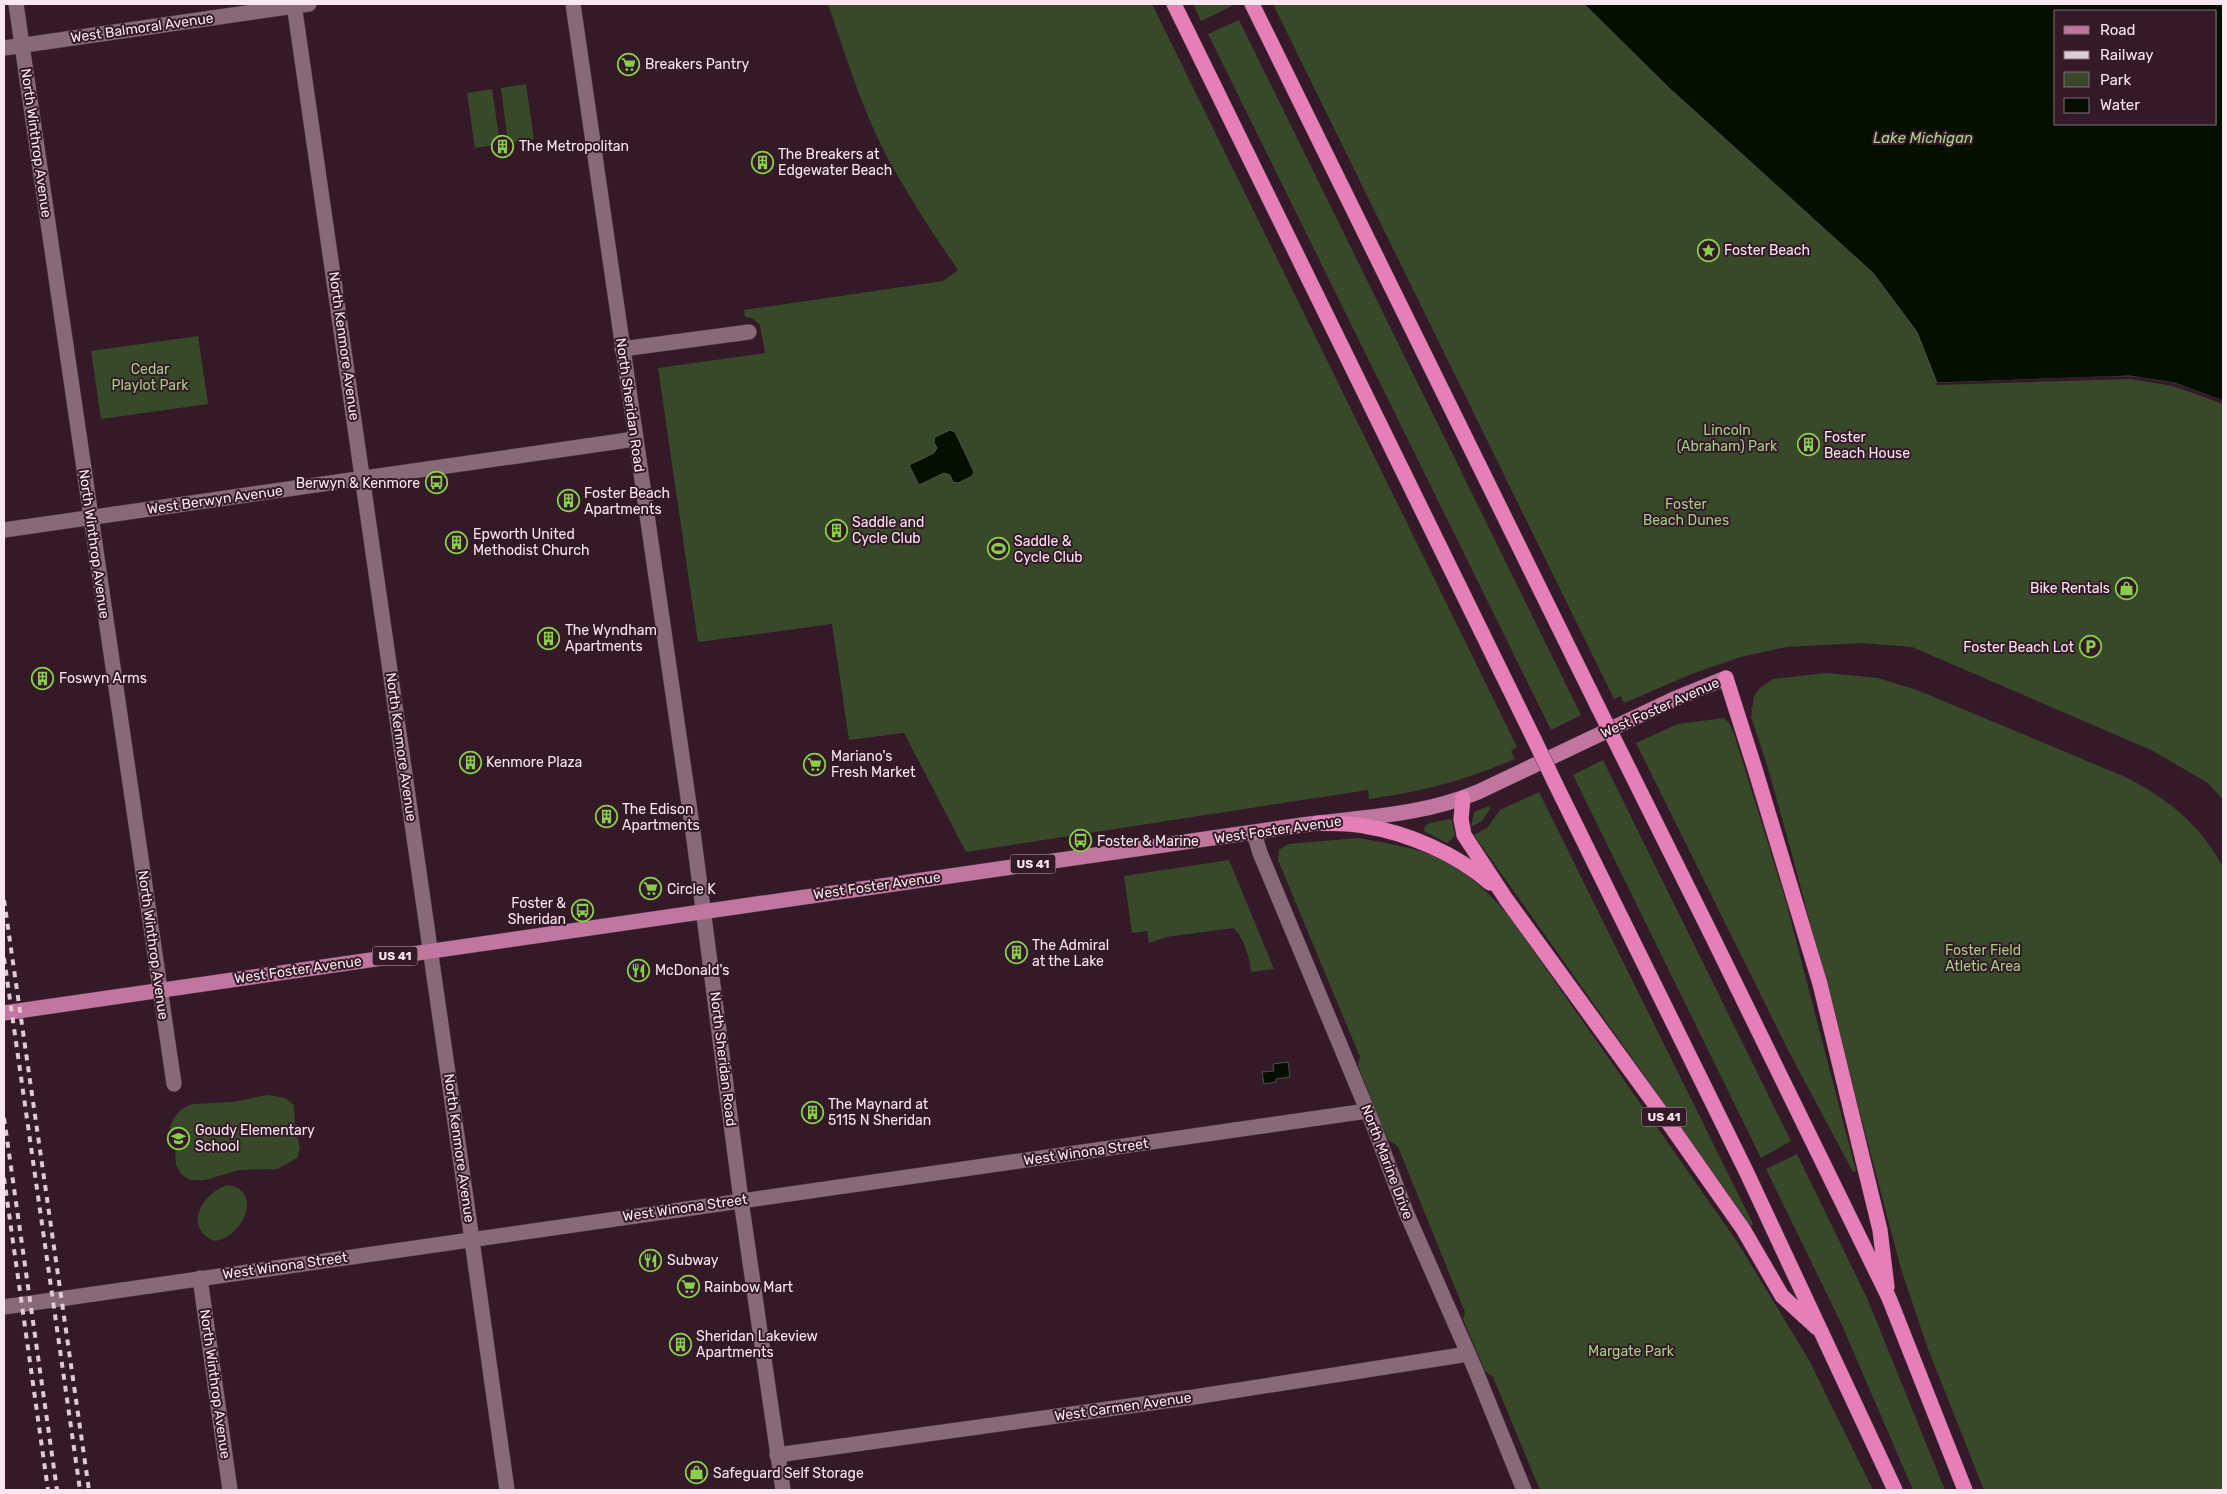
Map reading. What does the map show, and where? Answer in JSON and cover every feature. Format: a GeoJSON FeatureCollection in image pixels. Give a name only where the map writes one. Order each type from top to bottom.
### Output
{"type":"FeatureCollection","features":[{"type":"Feature","properties":{"kind":"highway"},"geometry":{"type":"LineString","coordinates":[[1174,4],[1746,1171],[1822,1333]]}},
{"type":"Feature","properties":{"kind":"highway"},"geometry":{"type":"LineString","coordinates":[[1252,4],[1722,955],[1889,1298]]}},
{"type":"Feature","properties":{"kind":"highway","name":"US 41"},"geometry":{"type":"LineString","coordinates":[[1726,678],[1756,769],[1822,994],[1880,1230],[1889,1298],[1965,1490]]}},
{"type":"Feature","properties":{"kind":"highway"},"geometry":{"type":"LineString","coordinates":[[1463,798],[1461,819],[1464,835],[1506,899]]}},
{"type":"Feature","properties":{"kind":"highway","name":"US 41"},"geometry":{"type":"LineString","coordinates":[[1318,823],[1370,827],[1431,847],[1470,867],[1506,899],[1737,1221],[1782,1296],[1822,1333],[1895,1490]]}},
{"type":"Feature","properties":{"kind":"main road","name":"West Foster Avenue"},"geometry":{"type":"LineString","coordinates":[[4,1013],[1318,823],[1416,811],[1463,798],[1674,699],[1726,678]]}},
{"type":"Feature","properties":{"kind":"street","name":"North Winthrop Avenue"},"geometry":{"type":"LineString","coordinates":[[16,4],[174,1084]]}},
{"type":"Feature","properties":{"kind":"street","name":"West Balmoral Avenue"},"geometry":{"type":"LineString","coordinates":[[4,48],[299,4]]}},
{"type":"Feature","properties":{"kind":"street","name":"North Kenmore Avenue"},"geometry":{"type":"LineString","coordinates":[[299,4],[363,478],[507,1490]]}},
{"type":"Feature","properties":{"kind":"street","name":"North Sheridan Road"},"geometry":{"type":"LineString","coordinates":[[573,4],[704,911],[741,1200],[782,1490]]}},
{"type":"Feature","properties":{"kind":"street"},"geometry":{"type":"LineString","coordinates":[[622,349],[748,332]]}},
{"type":"Feature","properties":{"kind":"street","name":"West Berwyn Avenue"},"geometry":{"type":"LineString","coordinates":[[4,530],[635,439]]}},
{"type":"Feature","properties":{"kind":"street","name":"North Marine Drive"},"geometry":{"type":"LineString","coordinates":[[1254,833],[1271,880],[1367,1111],[1406,1212],[1468,1354],[1524,1490]]}},
{"type":"Feature","properties":{"kind":"street","name":"West Winona Street"},"geometry":{"type":"LineString","coordinates":[[4,1306],[1367,1111]]}},
{"type":"Feature","properties":{"kind":"street","name":"North Winthrop Avenue"},"geometry":{"type":"LineString","coordinates":[[200,1278],[230,1490]]}},
{"type":"Feature","properties":{"kind":"street","name":"West Carmen Avenue"},"geometry":{"type":"LineString","coordinates":[[777,1455],[1213,1394],[1468,1354]]}},
{"type":"Feature","properties":{"kind":"green space","name":"Saddle & Cycle Club"},"geometry":{"type":"Polygon","coordinates":[[[828,4],[1152,4],[1517,747],[1511,751],[1515,759],[1461,779],[1426,789],[1389,796],[1369,799],[1368,790],[966,852],[904,733],[849,740],[832,624],[698,642],[658,368],[765,353],[760,325],[752,318],[745,317],[744,310],[943,281],[958,270],[920,213],[876,135],[847,61],[828,4]]]}},
{"type":"Feature","properties":{"kind":"green space"},"geometry":{"type":"Polygon","coordinates":[[[1193,4],[1231,4],[1232,6],[1201,21],[1193,4]]]}},
{"type":"Feature","properties":{"kind":"green space","name":"Lincoln (Abraham) Park"},"geometry":{"type":"Polygon","coordinates":[[[1273,4],[1584,4],[1668,87],[1873,273],[1917,332],[1937,383],[2106,376],[2163,381],[2223,401],[2223,800],[2208,783],[2151,750],[1912,647],[1861,643],[1786,647],[1741,657],[1694,673],[1624,703],[1621,696],[1614,699],[1273,4]]]}},
{"type":"Feature","properties":{"kind":"green space"},"geometry":{"type":"Polygon","coordinates":[[[1239,20],[1581,715],[1551,730],[1208,34],[1239,20]]]}},
{"type":"Feature","properties":{"kind":"green space"},"geometry":{"type":"Polygon","coordinates":[[[526,84],[534,139],[508,143],[501,88],[526,84]]]}},
{"type":"Feature","properties":{"kind":"green space"},"geometry":{"type":"Polygon","coordinates":[[[492,89],[500,144],[475,148],[467,93],[492,89]]]}},
{"type":"Feature","properties":{"kind":"green space","name":"Cedar Playlot Park"},"geometry":{"type":"Polygon","coordinates":[[[198,336],[208,404],[101,419],[91,351],[198,336]]]}},
{"type":"Feature","properties":{"kind":"green space","name":"Foster Field Atletic Area"},"geometry":{"type":"Polygon","coordinates":[[[1826,673],[1878,678],[1917,690],[2123,776],[2154,793],[2180,813],[2204,838],[2223,867],[2223,1490],[1984,1490],[1928,1349],[1901,1269],[1794,862],[1768,768],[1751,717],[1754,696],[1760,688],[1773,679],[1826,673]]]}},
{"type":"Feature","properties":{"kind":"green space"},"geometry":{"type":"Polygon","coordinates":[[[1724,718],[1729,723],[1734,734],[1785,898],[1856,1171],[1853,1172],[1788,1050],[1636,743],[1678,724],[1724,718]]]}},
{"type":"Feature","properties":{"kind":"green space"},"geometry":{"type":"Polygon","coordinates":[[[1603,760],[1791,1141],[1761,1158],[1573,775],[1603,760]]]}},
{"type":"Feature","properties":{"kind":"green space"},"geometry":{"type":"Polygon","coordinates":[[[1539,792],[1753,1224],[1751,1226],[1474,835],[1487,828],[1500,810],[1539,792]]]}},
{"type":"Feature","properties":{"kind":"green space"},"geometry":{"type":"Polygon","coordinates":[[[1489,806],[1490,809],[1482,821],[1471,827],[1474,812],[1489,806]]]}},
{"type":"Feature","properties":{"kind":"green space"},"geometry":{"type":"Polygon","coordinates":[[[1450,819],[1455,836],[1447,843],[1424,831],[1425,826],[1430,823],[1450,819]]]}},
{"type":"Feature","properties":{"kind":"green space","name":"Margate Park"},"geometry":{"type":"Polygon","coordinates":[[[1358,838],[1415,850],[1448,862],[1481,887],[1509,916],[1738,1243],[1809,1360],[1873,1490],[1540,1490],[1493,1377],[1485,1371],[1463,1319],[1465,1312],[1398,1147],[1388,1139],[1358,1066],[1360,1057],[1278,860],[1279,850],[1288,844],[1358,838]]]}},
{"type":"Feature","properties":{"kind":"green space"},"geometry":{"type":"Polygon","coordinates":[[[1229,860],[1274,969],[1251,972],[1240,935],[1233,928],[1166,937],[1149,943],[1147,931],[1132,933],[1124,876],[1229,860]]]}},
{"type":"Feature","properties":{"kind":"green space"},"geometry":{"type":"Polygon","coordinates":[[[267,1095],[285,1098],[294,1105],[295,1129],[300,1148],[297,1158],[278,1169],[239,1170],[205,1180],[190,1180],[181,1174],[176,1165],[175,1146],[170,1128],[173,1119],[179,1112],[194,1104],[233,1102],[267,1095]]]}},
{"type":"Feature","properties":{"kind":"green space"},"geometry":{"type":"Polygon","coordinates":[[[1797,1154],[1867,1298],[1945,1490],[1913,1490],[1841,1323],[1766,1169],[1797,1154]]]}},
{"type":"Feature","properties":{"kind":"green space"},"geometry":{"type":"Polygon","coordinates":[[[228,1185],[239,1189],[245,1195],[247,1204],[245,1213],[241,1223],[234,1231],[225,1238],[215,1241],[205,1235],[199,1228],[199,1211],[210,1195],[228,1185]]]}},
{"type":"Feature","properties":{"kind":"water","name":"Lake Michigan"},"geometry":{"type":"Polygon","coordinates":[[[1584,4],[2223,4],[2223,401],[2174,383],[2130,376],[1937,383],[1917,332],[1873,273],[1668,87],[1584,4]]]}},
{"type":"Feature","properties":{"kind":"water"},"geometry":{"type":"Polygon","coordinates":[[[950,430],[955,432],[974,472],[972,476],[958,483],[953,482],[950,475],[944,473],[919,485],[909,465],[934,453],[937,448],[934,442],[935,437],[950,430]]]}},
{"type":"Feature","properties":{"kind":"water"},"geometry":{"type":"Polygon","coordinates":[[[1288,1062],[1290,1077],[1276,1079],[1276,1082],[1264,1084],[1262,1072],[1274,1071],[1273,1064],[1288,1062]]]}},
{"type":"Feature","properties":{"kind":"pier"},"geometry":{"type":"Polygon","coordinates":[[[2106,376],[2139,377],[2173,383],[2218,398],[2223,401],[2223,404],[2173,386],[2130,379],[1937,385],[1935,383],[2106,376]]]}},
{"type":"Feature","properties":{"kind":"railway"},"geometry":{"type":"LineString","coordinates":[[4,900],[89,1490]]}},
{"type":"Feature","properties":{"kind":"railway"},"geometry":{"type":"LineString","coordinates":[[4,958],[80,1490]]}},
{"type":"Feature","properties":{"kind":"railway"},"geometry":{"type":"LineString","coordinates":[[4,1118],[57,1490]]}},
{"type":"Feature","properties":{"kind":"railway"},"geometry":{"type":"LineString","coordinates":[[4,1178],[48,1490]]}},
{"type":"Feature","properties":{"kind":"place","name":"Breakers Pantry"},"geometry":{"type":"Point","coordinates":[629,64]}},
{"type":"Feature","properties":{"kind":"place","name":"The Metropolitan"},"geometry":{"type":"Point","coordinates":[503,146]}},
{"type":"Feature","properties":{"kind":"place","name":"The Breakers at Edgewater Beach"},"geometry":{"type":"Point","coordinates":[762,162]}},
{"type":"Feature","properties":{"kind":"place","name":"Foster Beach"},"geometry":{"type":"Point","coordinates":[1708,250]}},
{"type":"Feature","properties":{"kind":"place","name":"Foster Beach House"},"geometry":{"type":"Point","coordinates":[1808,445]}},
{"type":"Feature","properties":{"kind":"place","name":"Berwyn & Kenmore"},"geometry":{"type":"Point","coordinates":[436,483]}},
{"type":"Feature","properties":{"kind":"place","name":"Foster Beach Apartments"},"geometry":{"type":"Point","coordinates":[568,501]}},
{"type":"Feature","properties":{"kind":"place","name":"Saddle and Cycle Club"},"geometry":{"type":"Point","coordinates":[836,530]}},
{"type":"Feature","properties":{"kind":"place","name":"Epworth United Methodist Church"},"geometry":{"type":"Point","coordinates":[457,542]}},
{"type":"Feature","properties":{"kind":"place","name":"Saddle & Cycle Club"},"geometry":{"type":"Point","coordinates":[998,549]}},
{"type":"Feature","properties":{"kind":"place","name":"Bike Rentals"},"geometry":{"type":"Point","coordinates":[2126,588]}},
{"type":"Feature","properties":{"kind":"place","name":"The Wyndham Apartments"},"geometry":{"type":"Point","coordinates":[549,638]}},
{"type":"Feature","properties":{"kind":"place","name":"Foster Beach Lot"},"geometry":{"type":"Point","coordinates":[2090,647]}},
{"type":"Feature","properties":{"kind":"place","name":"Foswyn Arms"},"geometry":{"type":"Point","coordinates":[43,678]}},
{"type":"Feature","properties":{"kind":"place","name":"Kenmore Plaza"},"geometry":{"type":"Point","coordinates":[470,762]}},
{"type":"Feature","properties":{"kind":"place","name":"Mariano's Fresh Market"},"geometry":{"type":"Point","coordinates":[815,764]}},
{"type":"Feature","properties":{"kind":"place","name":"The Edison Apartments"},"geometry":{"type":"Point","coordinates":[606,817]}},
{"type":"Feature","properties":{"kind":"place","name":"Foster & Marine"},"geometry":{"type":"Point","coordinates":[1081,841]}},
{"type":"Feature","properties":{"kind":"place","name":"Circle K"},"geometry":{"type":"Point","coordinates":[651,889]}},
{"type":"Feature","properties":{"kind":"place","name":"Foster & Sheridan"},"geometry":{"type":"Point","coordinates":[582,911]}},
{"type":"Feature","properties":{"kind":"place","name":"The Admiral at the Lake"},"geometry":{"type":"Point","coordinates":[1016,953]}},
{"type":"Feature","properties":{"kind":"place","name":"McDonald's"},"geometry":{"type":"Point","coordinates":[639,970]}},
{"type":"Feature","properties":{"kind":"place","name":"The Maynard at 5115 N Sheridan"},"geometry":{"type":"Point","coordinates":[812,1112]}},
{"type":"Feature","properties":{"kind":"place","name":"Goudy Elementary School"},"geometry":{"type":"Point","coordinates":[179,1138]}},
{"type":"Feature","properties":{"kind":"place","name":"Subway"},"geometry":{"type":"Point","coordinates":[651,1260]}},
{"type":"Feature","properties":{"kind":"place","name":"Rainbow Mart"},"geometry":{"type":"Point","coordinates":[688,1287]}},
{"type":"Feature","properties":{"kind":"place","name":"Sheridan Lakeview Apartments"},"geometry":{"type":"Point","coordinates":[680,1344]}},
{"type":"Feature","properties":{"kind":"place","name":"Safeguard Self Storage"},"geometry":{"type":"Point","coordinates":[697,1473]}},
{"type":"Feature","properties":{"kind":"park label","name":"Foster Beach Dunes"},"geometry":{"type":"Point","coordinates":[1686,512]}}]}
